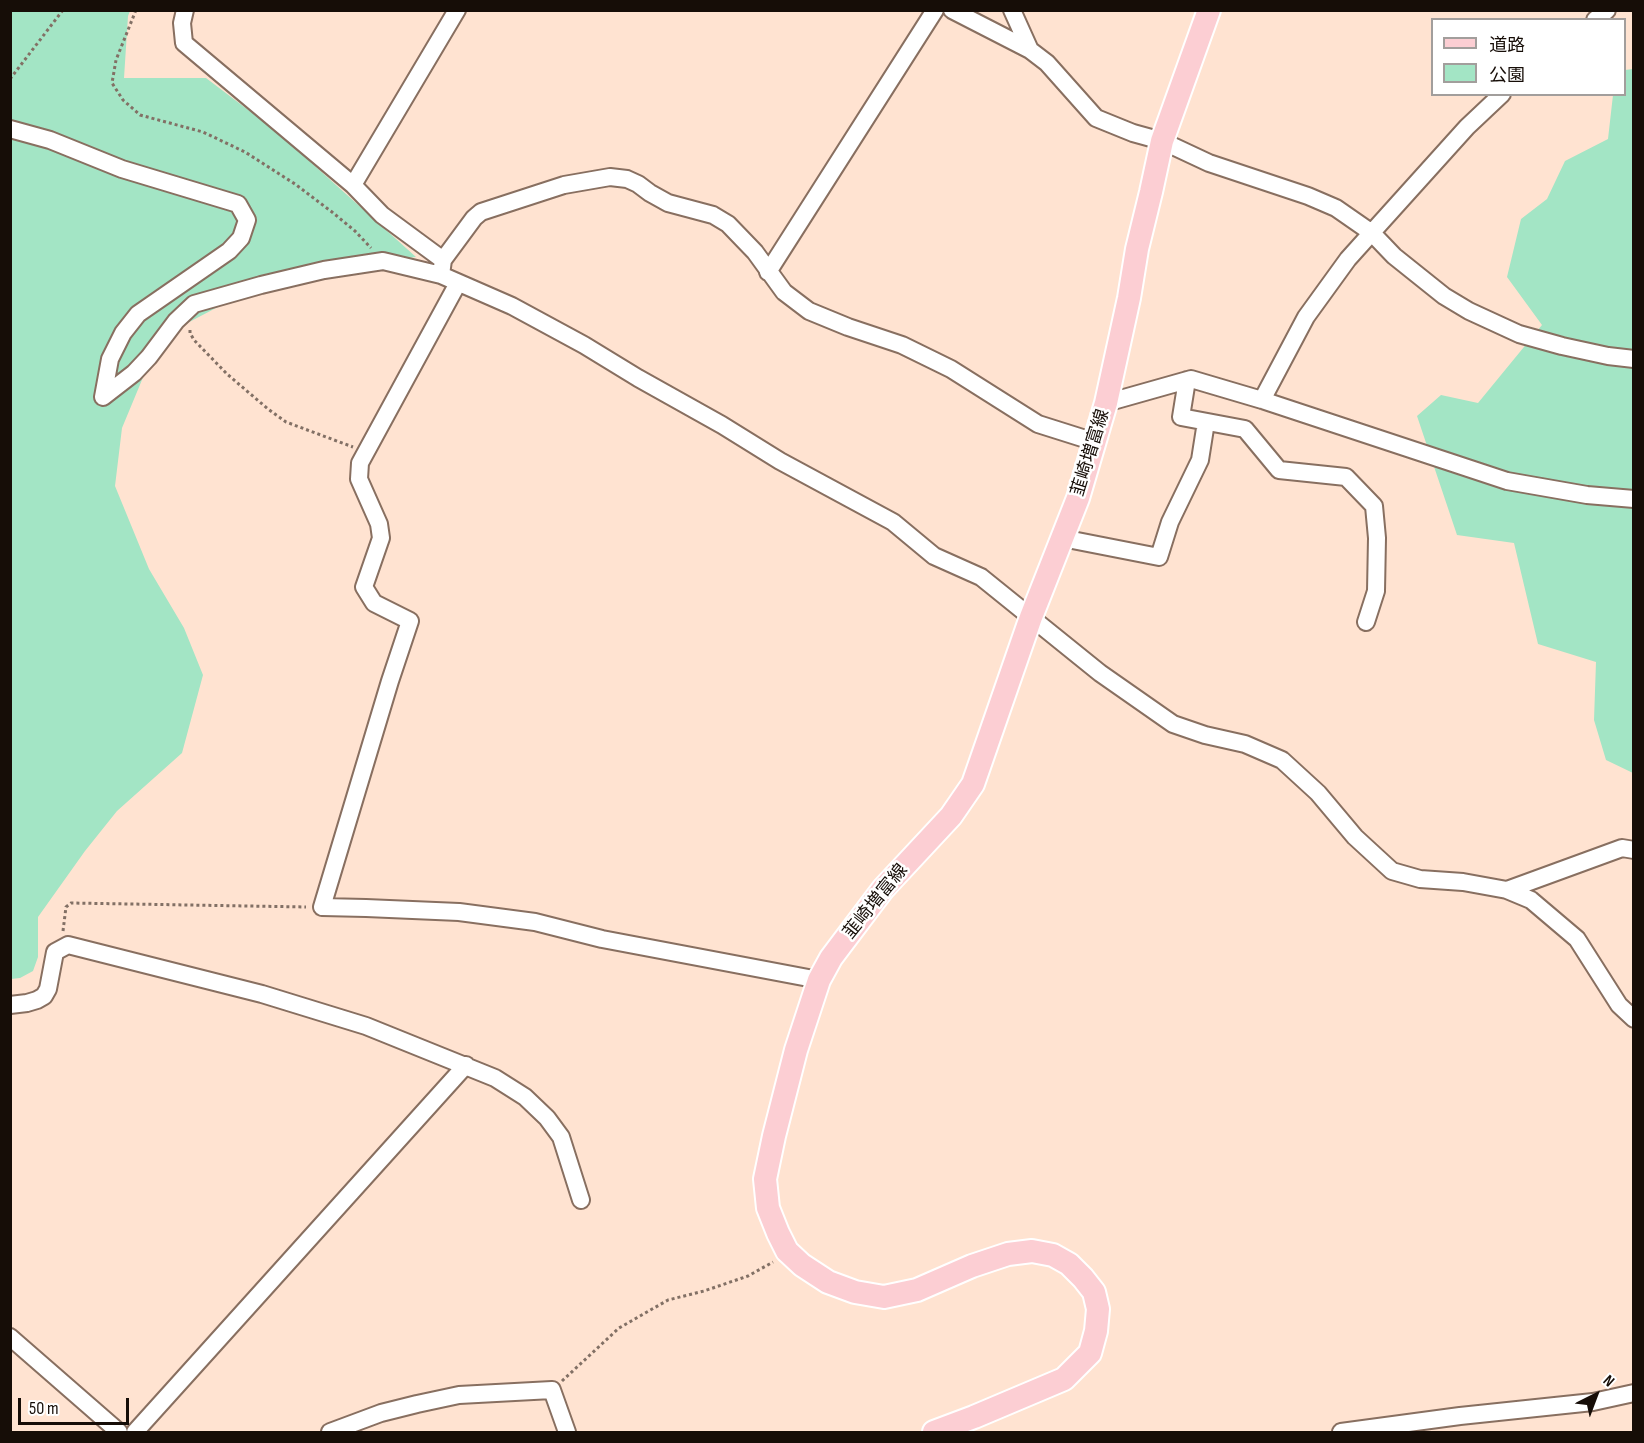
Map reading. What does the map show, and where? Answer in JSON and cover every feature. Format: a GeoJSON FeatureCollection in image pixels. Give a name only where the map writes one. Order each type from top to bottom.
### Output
{"type":"FeatureCollection","features":[{"type":"Feature","properties":{"kind":"main road","name":"韮崎増富線"},"geometry":{"type":"LineString","coordinates":[[944,1431],[1064,1379],[1090,1353],[1096,1331],[1098,1309],[1094,1292],[1069,1264],[1053,1255],[1032,1251],[1008,1254],[972,1266],[917,1290],[884,1297],[855,1292],[828,1282],[802,1265],[787,1251],[768,1208],[765,1179],[796,1050],[819,980],[831,958],[883,889],[951,816],[973,784],[1031,617],[1078,498],[1106,403],[1129,298],[1137,249],[1162,141],[1209,10]]}},
{"type":"Feature","properties":{"kind":"street"},"geometry":{"type":"LineString","coordinates":[[185,10],[182,23],[184,43],[353,185],[382,215],[458,283],[512,306],[584,345],[780,461],[893,522],[934,556],[981,577],[1100,673],[1173,724],[1204,735],[1245,744],[1282,760],[1318,793],[1355,837],[1392,871],[1420,879],[1463,882],[1507,890],[1531,900],[1577,939],[1619,1005],[1634,1019]]}},
{"type":"Feature","properties":{"kind":"street"},"geometry":{"type":"LineString","coordinates":[[353,185],[457,10]]}},
{"type":"Feature","properties":{"kind":"street"},"geometry":{"type":"LineString","coordinates":[[768,272],[935,10]]}},
{"type":"Feature","properties":{"kind":"street"},"geometry":{"type":"LineString","coordinates":[[952,10],[1030,50],[1047,63],[1096,118],[1133,133],[1162,141],[1209,163],[1254,177],[1336,208],[1371,233],[1444,296],[1468,311],[1519,334],[1562,346],[1634,359]]}},
{"type":"Feature","properties":{"kind":"street"},"geometry":{"type":"LineString","coordinates":[[1012,10],[1030,50]]}},
{"type":"Feature","properties":{"kind":"street"},"geometry":{"type":"LineString","coordinates":[[1262,400],[1306,317],[1348,259],[1467,128],[1500,96]]}},
{"type":"Feature","properties":{"kind":"street"},"geometry":{"type":"LineString","coordinates":[[10,129],[50,140],[122,169],[238,204],[247,220],[241,238],[229,251],[138,314],[123,333],[110,359],[103,397],[134,374],[176,321],[194,304],[324,270],[382,261],[442,267]]}},
{"type":"Feature","properties":{"kind":"street"},"geometry":{"type":"LineString","coordinates":[[442,267],[474,218],[482,212],[564,185],[610,177],[627,179],[668,203],[713,215],[728,224],[755,252],[784,292],[809,311],[902,345],[951,369],[1038,424],[1095,442]]}},
{"type":"Feature","properties":{"kind":"street"},"geometry":{"type":"LineString","coordinates":[[458,283],[360,463],[359,479],[379,524],[381,538],[364,587],[374,603],[410,621],[322,907],[459,912],[535,922],[624,943],[819,980]]}},
{"type":"Feature","properties":{"kind":"street"},"geometry":{"type":"LineString","coordinates":[[1106,403],[1191,379],[1262,400],[1507,481],[1587,495],[1634,500]]}},
{"type":"Feature","properties":{"kind":"street"},"geometry":{"type":"LineString","coordinates":[[1187,380],[1181,417],[1245,429],[1279,470],[1346,477],[1374,506],[1377,538],[1376,591],[1366,622]]}},
{"type":"Feature","properties":{"kind":"street"},"geometry":{"type":"LineString","coordinates":[[1062,538],[1159,557],[1170,522],[1200,460],[1206,422]]}},
{"type":"Feature","properties":{"kind":"street"},"geometry":{"type":"LineString","coordinates":[[1507,890],[1622,848],[1634,850]]}},
{"type":"Feature","properties":{"kind":"street"},"geometry":{"type":"LineString","coordinates":[[10,1005],[27,1003],[44,996],[48,989],[55,952],[68,945],[262,994],[366,1026],[466,1065],[495,1078],[525,1096],[547,1118],[561,1137],[581,1200]]}},
{"type":"Feature","properties":{"kind":"street"},"geometry":{"type":"LineString","coordinates":[[135,1432],[466,1065]]}},
{"type":"Feature","properties":{"kind":"street"},"geometry":{"type":"LineString","coordinates":[[10,1337],[119,1432]]}},
{"type":"Feature","properties":{"kind":"street"},"geometry":{"type":"LineString","coordinates":[[330,1432],[381,1413],[459,1395],[552,1390],[567,1432]]}},
{"type":"Feature","properties":{"kind":"street"},"geometry":{"type":"LineString","coordinates":[[1341,1432],[1593,1402],[1634,1393]]}},
{"type":"Feature","properties":{"kind":"path"},"geometry":{"type":"LineString","coordinates":[[10,79],[63,10]]}},
{"type":"Feature","properties":{"kind":"path"},"geometry":{"type":"LineString","coordinates":[[136,10],[116,60],[112,83],[123,100],[140,115],[203,132],[244,152],[332,212],[355,231],[382,261]]}},
{"type":"Feature","properties":{"kind":"path"},"geometry":{"type":"LineString","coordinates":[[191,325],[190,333],[194,340],[227,374],[268,409],[286,422],[366,452]]}},
{"type":"Feature","properties":{"kind":"path"},"geometry":{"type":"LineString","coordinates":[[62,948],[66,908],[71,903],[322,907]]}},
{"type":"Feature","properties":{"kind":"path"},"geometry":{"type":"LineString","coordinates":[[552,1390],[619,1328],[668,1300],[748,1276],[787,1251]]}},
{"type":"Feature","properties":{"kind":"green space"},"geometry":{"type":"Polygon","coordinates":[[[11,11],[130,11],[124,78],[206,78],[276,131],[416,257],[286,271],[178,328],[149,363],[122,428],[115,486],[149,569],[184,628],[203,675],[182,753],[117,811],[85,851],[38,917],[38,957],[33,971],[20,978],[11,979],[11,11]]]}},
{"type":"Feature","properties":{"kind":"green space"},"geometry":{"type":"Polygon","coordinates":[[[1633,69],[1633,773],[1606,760],[1594,720],[1596,662],[1538,644],[1514,543],[1457,535],[1417,416],[1441,395],[1478,403],[1542,325],[1507,277],[1521,219],[1547,199],[1565,161],[1608,139],[1613,96],[1626,96],[1626,70],[1633,69]]]}}]}
